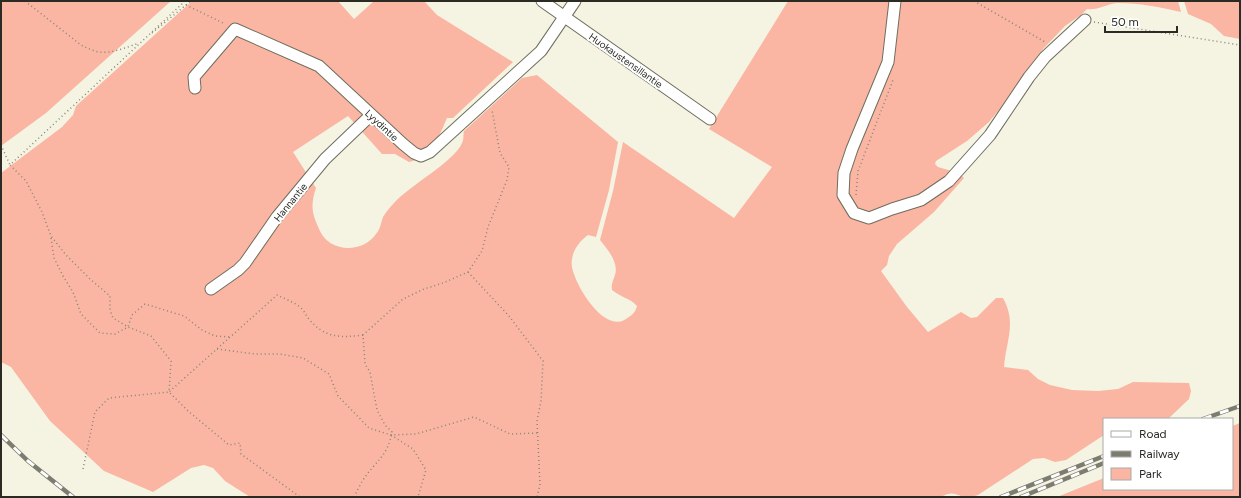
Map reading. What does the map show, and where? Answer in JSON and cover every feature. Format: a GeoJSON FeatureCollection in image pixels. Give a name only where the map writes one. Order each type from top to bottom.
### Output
{"type":"FeatureCollection","features":[{"type":"Feature","properties":{"kind":"street","name":"Huokaustensillantie"},"geometry":{"type":"LineString","coordinates":[[542,1],[710,119]]}},
{"type":"Feature","properties":{"kind":"street","name":"Lyydintie"},"geometry":{"type":"LineString","coordinates":[[235,29],[319,66],[403,144],[414,153],[421,156],[430,152],[541,51],[575,1]]}},
{"type":"Feature","properties":{"kind":"street"},"geometry":{"type":"LineString","coordinates":[[895,1],[888,62],[852,148],[844,174],[843,195],[854,213],[869,218],[921,200],[949,181],[990,135],[1029,77],[1055,48],[1085,20]]}},
{"type":"Feature","properties":{"kind":"street"},"geometry":{"type":"LineString","coordinates":[[195,88],[194,77],[235,29]]}},
{"type":"Feature","properties":{"kind":"street","name":"Hannantie"},"geometry":{"type":"LineString","coordinates":[[211,289],[238,270],[245,263],[277,216],[325,159],[371,115]]}},
{"type":"Feature","properties":{"kind":"path"},"geometry":{"type":"LineString","coordinates":[[25,1],[81,45],[100,52],[116,50],[140,43],[191,1]]}},
{"type":"Feature","properties":{"kind":"path"},"geometry":{"type":"LineString","coordinates":[[10,165],[184,2],[183,1]]}},
{"type":"Feature","properties":{"kind":"path"},"geometry":{"type":"LineString","coordinates":[[974,1],[1055,48]]}},
{"type":"Feature","properties":{"kind":"path"},"geometry":{"type":"LineString","coordinates":[[186,5],[235,29]]}},
{"type":"Feature","properties":{"kind":"path"},"geometry":{"type":"LineString","coordinates":[[1085,20],[1240,45]]}},
{"type":"Feature","properties":{"kind":"path"},"geometry":{"type":"LineString","coordinates":[[83,469],[95,412],[109,398],[169,392],[277,295],[292,302],[302,309],[309,320],[324,333],[348,337],[363,335],[403,299],[468,272],[482,251],[488,227],[507,180],[509,167],[500,153],[490,98]]}},
{"type":"Feature","properties":{"kind":"path"},"geometry":{"type":"LineString","coordinates":[[1,145],[10,165],[26,181],[42,212],[51,236],[54,258],[73,292],[82,314],[100,333],[115,334],[128,327],[132,315],[145,304],[184,316],[202,330],[215,336],[231,337]]}},
{"type":"Feature","properties":{"kind":"path"},"geometry":{"type":"LineString","coordinates":[[51,236],[66,255],[110,296],[110,310],[113,318],[128,327],[151,336],[171,361],[169,392],[188,411],[230,445],[240,443],[241,454],[300,497]]}},
{"type":"Feature","properties":{"kind":"path"},"geometry":{"type":"LineString","coordinates":[[468,272],[509,316],[543,361],[542,401],[537,421],[540,485],[537,497]]}},
{"type":"Feature","properties":{"kind":"path"},"geometry":{"type":"LineString","coordinates":[[354,497],[363,480],[383,456],[389,444],[392,432],[385,425],[377,410],[370,372],[365,364],[363,335]]}},
{"type":"Feature","properties":{"kind":"path"},"geometry":{"type":"LineString","coordinates":[[217,349],[255,354],[280,354],[304,358],[329,374],[338,396],[369,428],[391,435],[413,449],[426,470],[418,497]]}},
{"type":"Feature","properties":{"kind":"path"},"geometry":{"type":"LineString","coordinates":[[391,435],[416,434],[474,416],[510,434],[538,432]]}},
{"type":"Feature","properties":{"kind":"green space"},"geometry":{"type":"Polygon","coordinates":[[[1,1],[171,1],[46,113],[1,146],[1,1]]]}},
{"type":"Feature","properties":{"kind":"green space"},"geometry":{"type":"Polygon","coordinates":[[[192,1],[338,1],[354,19],[374,1],[424,1],[437,15],[513,62],[453,118],[447,118],[441,132],[429,151],[417,159],[409,162],[395,154],[382,154],[348,116],[293,152],[316,188],[313,200],[313,210],[315,220],[320,231],[325,238],[339,247],[355,247],[363,245],[370,240],[377,232],[387,211],[401,196],[451,158],[458,150],[463,142],[464,131],[522,78],[537,75],[618,142],[609,190],[596,237],[588,235],[581,241],[572,258],[574,275],[592,305],[600,314],[609,320],[617,322],[632,315],[637,306],[612,290],[616,270],[615,265],[612,256],[600,240],[613,191],[623,142],[734,218],[772,167],[709,129],[788,1],[1178,1],[1181,12],[1126,3],[1117,3],[1094,9],[1087,9],[1065,26],[1043,49],[1012,94],[989,122],[967,141],[936,161],[935,164],[938,167],[959,173],[964,178],[934,212],[897,244],[889,256],[887,265],[881,271],[907,307],[928,332],[961,312],[971,318],[977,317],[996,298],[1003,298],[1007,307],[1010,324],[1004,367],[1028,370],[1038,379],[1050,385],[1072,390],[1098,391],[1118,389],[1133,382],[1189,383],[1191,391],[1189,399],[1169,418],[1103,418],[1103,436],[1066,460],[1055,462],[1044,458],[1033,459],[978,495],[969,497],[952,493],[941,497],[250,497],[225,481],[213,468],[204,465],[191,468],[153,492],[104,471],[50,421],[11,367],[1,362],[1,173],[62,127],[73,115],[76,106],[192,1]]]}},
{"type":"Feature","properties":{"kind":"green space"},"geometry":{"type":"Polygon","coordinates":[[[1184,1],[1240,1],[1240,39],[1224,36],[1211,24],[1188,14],[1184,1]]]}},
{"type":"Feature","properties":{"kind":"green space"},"geometry":{"type":"Polygon","coordinates":[[[1240,423],[1240,497],[1057,497],[1103,478],[1103,490],[1233,490],[1233,426],[1240,423]]]}},
{"type":"Feature","properties":{"kind":"railway"},"geometry":{"type":"LineString","coordinates":[[1206,418],[1240,406]]}},
{"type":"Feature","properties":{"kind":"railway"},"geometry":{"type":"LineString","coordinates":[[1,435],[28,461],[73,497]]}},
{"type":"Feature","properties":{"kind":"railway"},"geometry":{"type":"LineString","coordinates":[[1001,497],[1103,456]]}},
{"type":"Feature","properties":{"kind":"railway"},"geometry":{"type":"LineString","coordinates":[[1021,497],[1103,463]]}}]}
